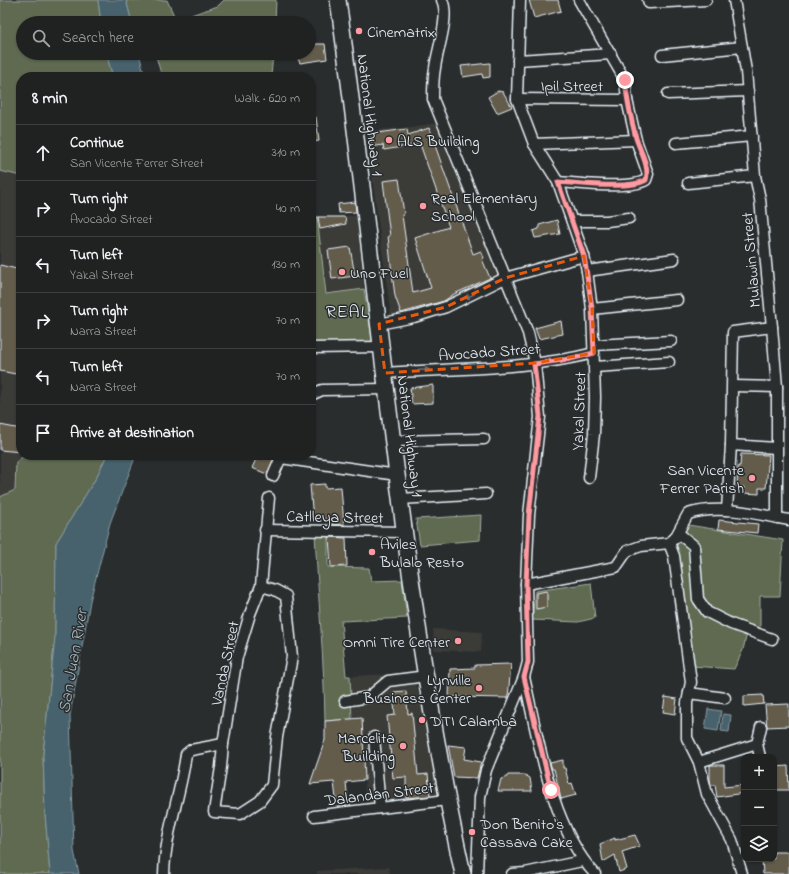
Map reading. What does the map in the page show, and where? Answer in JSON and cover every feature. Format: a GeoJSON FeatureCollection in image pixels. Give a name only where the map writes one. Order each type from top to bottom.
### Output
{"type":"FeatureCollection","features":[{"type":"Feature","properties":{"kind":"highway","name":"National Highway 1"},"geometry":{"type":"LineString","coordinates":[[338,0],[400,499],[426,676],[447,800],[463,874]]}},
{"type":"Feature","properties":{"kind":"street"},"geometry":{"type":"LineString","coordinates":[[442,0],[444,4],[443,24],[434,68],[433,100],[528,333],[534,364],[540,416],[529,515],[526,584],[528,662],[524,677],[486,770],[480,797],[477,874]]}},
{"type":"Feature","properties":{"kind":"street","name":"Yakal Street"},"geometry":{"type":"LineString","coordinates":[[520,0],[517,99],[534,144],[558,182],[584,256],[587,271],[592,308],[595,367],[594,434],[589,478]]}},
{"type":"Feature","properties":{"kind":"street"},"geometry":{"type":"LineString","coordinates":[[558,182],[615,185],[640,183],[646,180],[648,174],[636,140],[627,100],[625,80],[579,0]]}},
{"type":"Feature","properties":{"kind":"street"},"geometry":{"type":"LineString","coordinates":[[648,0],[649,3],[706,0]]}},
{"type":"Feature","properties":{"kind":"street","name":"Mulawin Street"},"geometry":{"type":"LineString","coordinates":[[734,0],[748,91],[755,176],[760,199],[772,327],[777,388],[777,518]]}},
{"type":"Feature","properties":{"kind":"street"},"geometry":{"type":"LineString","coordinates":[[662,55],[742,47]]}},
{"type":"Feature","properties":{"kind":"street"},"geometry":{"type":"LineString","coordinates":[[518,60],[611,54]]}},
{"type":"Feature","properties":{"kind":"street"},"geometry":{"type":"LineString","coordinates":[[668,94],[748,91]]}},
{"type":"Feature","properties":{"kind":"street","name":"Ipil Street"},"geometry":{"type":"LineString","coordinates":[[517,99],[627,100]]}},
{"type":"Feature","properties":{"kind":"street"},"geometry":{"type":"LineString","coordinates":[[676,143],[752,136]]}},
{"type":"Feature","properties":{"kind":"street"},"geometry":{"type":"LineString","coordinates":[[534,144],[636,140]]}},
{"type":"Feature","properties":{"kind":"street"},"geometry":{"type":"LineString","coordinates":[[688,183],[755,176]]}},
{"type":"Feature","properties":{"kind":"street"},"geometry":{"type":"LineString","coordinates":[[572,221],[607,221],[629,218]]}},
{"type":"Feature","properties":{"kind":"street"},"geometry":{"type":"LineString","coordinates":[[379,324],[414,317],[446,308],[505,278],[584,256]]}},
{"type":"Feature","properties":{"kind":"street"},"geometry":{"type":"LineString","coordinates":[[587,271],[674,259]]}},
{"type":"Feature","properties":{"kind":"street"},"geometry":{"type":"LineString","coordinates":[[592,308],[677,300]]}},
{"type":"Feature","properties":{"kind":"street"},"geometry":{"type":"LineString","coordinates":[[727,510],[733,386],[732,332],[772,327]]}},
{"type":"Feature","properties":{"kind":"street","name":"Avocado Street"},"geometry":{"type":"LineString","coordinates":[[385,373],[534,364],[570,359],[594,349],[671,341]]}},
{"type":"Feature","properties":{"kind":"street"},"geometry":{"type":"LineString","coordinates":[[316,348],[381,347]]}},
{"type":"Feature","properties":{"kind":"street"},"geometry":{"type":"LineString","coordinates":[[595,367],[669,362]]}},
{"type":"Feature","properties":{"kind":"street"},"geometry":{"type":"LineString","coordinates":[[733,386],[777,388]]}},
{"type":"Feature","properties":{"kind":"street"},"geometry":{"type":"LineString","coordinates":[[316,393],[322,390],[386,389]]}},
{"type":"Feature","properties":{"kind":"street"},"geometry":{"type":"LineString","coordinates":[[394,441],[484,439]]}},
{"type":"Feature","properties":{"kind":"street"},"geometry":{"type":"LineString","coordinates":[[731,445],[776,448]]}},
{"type":"Feature","properties":{"kind":"street"},"geometry":{"type":"LineString","coordinates":[[273,476],[280,460]]}},
{"type":"Feature","properties":{"kind":"street"},"geometry":{"type":"LineString","coordinates":[[306,460],[397,475]]}},
{"type":"Feature","properties":{"kind":"street"},"geometry":{"type":"LineString","coordinates":[[400,499],[486,494]]}},
{"type":"Feature","properties":{"kind":"street","name":"Vanda Street"},"geometry":{"type":"LineString","coordinates":[[261,586],[275,590],[286,596],[292,657],[278,737],[272,785],[260,801],[240,814],[214,812],[237,656],[250,614],[261,586],[269,498]]}},
{"type":"Feature","properties":{"kind":"street"},"geometry":{"type":"LineString","coordinates":[[526,584],[616,567],[627,551],[641,546],[669,543],[675,538],[688,514],[698,511],[727,510],[789,520]]}},
{"type":"Feature","properties":{"kind":"street","name":"Catlleya Street"},"geometry":{"type":"LineString","coordinates":[[265,530],[405,532]]}},
{"type":"Feature","properties":{"kind":"street"},"geometry":{"type":"LineString","coordinates":[[678,532],[694,546],[698,599],[708,612],[731,624],[772,639]]}},
{"type":"Feature","properties":{"kind":"street"},"geometry":{"type":"LineString","coordinates":[[669,543],[674,556],[690,682],[687,738],[699,762],[707,794],[732,840],[742,874]]}},
{"type":"Feature","properties":{"kind":"street"},"geometry":{"type":"LineString","coordinates":[[344,701],[369,697],[388,681],[426,676]]}},
{"type":"Feature","properties":{"kind":"street"},"geometry":{"type":"LineString","coordinates":[[524,677],[551,790],[582,861],[594,874]]}},
{"type":"Feature","properties":{"kind":"street"},"geometry":{"type":"LineString","coordinates":[[689,693],[725,698]]}},
{"type":"Feature","properties":{"kind":"street"},"geometry":{"type":"LineString","coordinates":[[759,754],[757,744],[761,727]]}},
{"type":"Feature","properties":{"kind":"street"},"geometry":{"type":"LineString","coordinates":[[374,737],[380,808]]}},
{"type":"Feature","properties":{"kind":"street"},"geometry":{"type":"LineString","coordinates":[[164,874],[169,829],[184,769],[186,754],[191,750],[223,744]]}},
{"type":"Feature","properties":{"kind":"street"},"geometry":{"type":"LineString","coordinates":[[699,762],[757,744]]}},
{"type":"Feature","properties":{"kind":"street","name":"Dalandan Street"},"geometry":{"type":"LineString","coordinates":[[314,816],[447,800]]}},
{"type":"Feature","properties":{"kind":"street"},"geometry":{"type":"LineString","coordinates":[[512,874],[525,873],[582,861]]}},
{"type":"Feature","properties":{"kind":"highlighted area"},"geometry":{"type":"Polygon","coordinates":[[[584,256],[592,309],[594,353],[535,363],[385,373],[379,324],[446,307],[505,278],[584,256]]]}},
{"type":"Feature","properties":{"kind":"shaded area","name":"Real Elementary School"},"geometry":{"type":"Polygon","coordinates":[[[436,123],[499,277],[438,305],[391,318],[366,131],[413,127],[436,123]]]}},
{"type":"Feature","properties":{"kind":"shaded area"},"geometry":{"type":"Polygon","coordinates":[[[0,171],[16,175],[16,460],[19,460],[16,462],[15,490],[0,497],[0,171]]]}},
{"type":"Feature","properties":{"kind":"shaded area"},"geometry":{"type":"Polygon","coordinates":[[[317,216],[357,216],[364,289],[326,295],[317,216]]]}},
{"type":"Feature","properties":{"kind":"shaded area","name":"Omni Tire Center"},"geometry":{"type":"Polygon","coordinates":[[[433,629],[482,632],[481,652],[434,650],[433,629]]]}},
{"type":"Feature","properties":{"kind":"shaded area"},"geometry":{"type":"Polygon","coordinates":[[[413,673],[423,708],[439,806],[366,813],[362,718],[352,719],[350,676],[413,673]]]}},
{"type":"Feature","properties":{"kind":"shaded area"},"geometry":{"type":"Polygon","coordinates":[[[389,867],[390,874],[317,874],[317,871],[389,867]]]}},
{"type":"Feature","properties":{"kind":"green space"},"geometry":{"type":"Polygon","coordinates":[[[0,0],[98,0],[100,16],[16,16],[16,60],[108,60],[112,72],[16,72],[16,175],[0,171],[0,0]]]}},
{"type":"Feature","properties":{"kind":"green space"},"geometry":{"type":"Polygon","coordinates":[[[126,0],[167,0],[174,16],[130,16],[126,0]]]}},
{"type":"Feature","properties":{"kind":"green space"},"geometry":{"type":"Polygon","coordinates":[[[224,0],[276,0],[275,16],[188,16],[218,6],[224,0]]]}},
{"type":"Feature","properties":{"kind":"green space"},"geometry":{"type":"Polygon","coordinates":[[[157,60],[272,60],[271,72],[161,72],[157,60]]]}},
{"type":"Feature","properties":{"kind":"green space"},"geometry":{"type":"Polygon","coordinates":[[[316,216],[326,294],[364,289],[373,344],[316,345],[316,216]]]}},
{"type":"Feature","properties":{"kind":"green space"},"geometry":{"type":"Polygon","coordinates":[[[19,460],[105,460],[96,478],[56,543],[55,637],[43,755],[45,813],[50,874],[0,874],[0,497],[15,490],[16,462],[19,460]]]}},
{"type":"Feature","properties":{"kind":"green space"},"geometry":{"type":"Polygon","coordinates":[[[481,515],[480,540],[420,545],[416,519],[481,515]]]}},
{"type":"Feature","properties":{"kind":"green space"},"geometry":{"type":"Polygon","coordinates":[[[688,525],[783,540],[780,596],[760,596],[760,632],[746,637],[743,650],[734,669],[692,666],[681,563],[677,545],[688,525]]]}},
{"type":"Feature","properties":{"kind":"green space"},"geometry":{"type":"Polygon","coordinates":[[[315,533],[328,533],[328,567],[369,568],[371,581],[402,580],[407,618],[341,621],[346,676],[350,676],[352,719],[325,721],[315,533]]]}},
{"type":"Feature","properties":{"kind":"green space"},"geometry":{"type":"Polygon","coordinates":[[[591,583],[595,618],[578,622],[532,620],[535,591],[591,583]]]}},
{"type":"Feature","properties":{"kind":"water"},"geometry":{"type":"Polygon","coordinates":[[[98,0],[126,0],[130,16],[100,16],[98,0]]]}},
{"type":"Feature","properties":{"kind":"water"},"geometry":{"type":"Polygon","coordinates":[[[108,60],[141,60],[144,72],[112,72],[108,60]]]}},
{"type":"Feature","properties":{"kind":"water","name":"San Juan River"},"geometry":{"type":"Polygon","coordinates":[[[105,460],[134,460],[110,523],[90,601],[70,715],[74,851],[79,874],[50,874],[45,813],[43,755],[55,637],[56,543],[96,478],[105,460]]]}},
{"type":"Feature","properties":{"kind":"water"},"geometry":{"type":"Polygon","coordinates":[[[708,709],[721,711],[718,731],[705,729],[708,709]]]}},
{"type":"Feature","properties":{"kind":"water"},"geometry":{"type":"Polygon","coordinates":[[[723,714],[731,715],[729,732],[721,731],[723,714]]]}},
{"type":"Feature","properties":{"kind":"building"},"geometry":{"type":"Polygon","coordinates":[[[529,0],[558,0],[561,11],[534,18],[529,0]]]}},
{"type":"Feature","properties":{"kind":"building"},"geometry":{"type":"Polygon","coordinates":[[[316,44],[325,44],[327,59],[300,63],[298,60],[316,60],[316,44]]]}},
{"type":"Feature","properties":{"kind":"building"},"geometry":{"type":"Polygon","coordinates":[[[490,63],[490,77],[483,78],[482,74],[463,77],[461,66],[490,63]]]}},
{"type":"Feature","properties":{"kind":"building"},"geometry":{"type":"Polygon","coordinates":[[[498,91],[503,92],[512,107],[497,113],[488,97],[498,91]]]}},
{"type":"Feature","properties":{"kind":"building"},"geometry":{"type":"Polygon","coordinates":[[[316,117],[319,141],[316,141],[316,117]]]}},
{"type":"Feature","properties":{"kind":"building"},"geometry":{"type":"Polygon","coordinates":[[[429,128],[473,254],[481,251],[484,258],[482,259],[490,278],[454,294],[444,301],[401,313],[395,296],[388,236],[390,236],[383,181],[399,179],[404,214],[402,215],[413,293],[431,288],[415,238],[449,227],[420,144],[384,150],[383,145],[371,147],[370,134],[407,129],[408,135],[429,128]]]}},
{"type":"Feature","properties":{"kind":"building"},"geometry":{"type":"Polygon","coordinates":[[[355,202],[356,212],[339,213],[338,204],[355,202]]]}},
{"type":"Feature","properties":{"kind":"building"},"geometry":{"type":"Polygon","coordinates":[[[318,217],[345,217],[346,224],[320,229],[318,217]]]}},
{"type":"Feature","properties":{"kind":"building"},"geometry":{"type":"Polygon","coordinates":[[[557,220],[560,234],[535,238],[533,231],[539,229],[539,225],[557,220]]]}},
{"type":"Feature","properties":{"kind":"building"},"geometry":{"type":"Polygon","coordinates":[[[350,247],[355,276],[332,279],[328,250],[350,247]]]}},
{"type":"Feature","properties":{"kind":"building"},"geometry":{"type":"Polygon","coordinates":[[[0,265],[16,269],[16,374],[0,371],[0,265]]]}},
{"type":"Feature","properties":{"kind":"building"},"geometry":{"type":"Polygon","coordinates":[[[561,321],[563,334],[539,339],[535,328],[561,321]]]}},
{"type":"Feature","properties":{"kind":"building"},"geometry":{"type":"Polygon","coordinates":[[[433,385],[433,403],[412,404],[410,388],[433,385]]]}},
{"type":"Feature","properties":{"kind":"building"},"geometry":{"type":"Polygon","coordinates":[[[0,425],[16,428],[16,452],[0,450],[0,425]]]}},
{"type":"Feature","properties":{"kind":"building","name":"San Vicente Ferrer Parish"},"geometry":{"type":"Polygon","coordinates":[[[741,454],[769,455],[766,488],[759,488],[759,494],[744,493],[744,487],[737,487],[738,466],[740,466],[741,454]]]}},
{"type":"Feature","properties":{"kind":"building"},"geometry":{"type":"Polygon","coordinates":[[[256,460],[273,460],[267,474],[252,468],[256,460]]]}},
{"type":"Feature","properties":{"kind":"building"},"geometry":{"type":"Polygon","coordinates":[[[325,484],[325,488],[341,487],[344,525],[329,524],[329,519],[313,520],[310,485],[325,484]]]}},
{"type":"Feature","properties":{"kind":"building"},"geometry":{"type":"Polygon","coordinates":[[[719,520],[758,524],[757,533],[718,529],[719,520]]]}},
{"type":"Feature","properties":{"kind":"building"},"geometry":{"type":"Polygon","coordinates":[[[329,537],[346,538],[347,566],[331,567],[329,537]]]}},
{"type":"Feature","properties":{"kind":"building"},"geometry":{"type":"Polygon","coordinates":[[[547,591],[547,607],[536,609],[536,593],[547,591]]]}},
{"type":"Feature","properties":{"kind":"building","name":"Lynville Business Center"},"geometry":{"type":"Polygon","coordinates":[[[511,664],[508,698],[449,697],[450,669],[475,668],[475,665],[511,664]]]}},
{"type":"Feature","properties":{"kind":"building","name":"Marcelita Building"},"geometry":{"type":"Polygon","coordinates":[[[406,691],[408,714],[412,713],[418,775],[428,774],[430,796],[406,798],[406,777],[393,778],[387,716],[395,715],[393,692],[406,691]]]}},
{"type":"Feature","properties":{"kind":"building"},"geometry":{"type":"Polygon","coordinates":[[[763,695],[764,704],[744,706],[744,696],[763,695]]]}},
{"type":"Feature","properties":{"kind":"building"},"geometry":{"type":"Polygon","coordinates":[[[665,697],[677,699],[675,714],[663,712],[665,697]]]}},
{"type":"Feature","properties":{"kind":"building"},"geometry":{"type":"Polygon","coordinates":[[[789,704],[789,726],[767,727],[765,705],[789,704]]]}},
{"type":"Feature","properties":{"kind":"building"},"geometry":{"type":"Polygon","coordinates":[[[362,718],[365,780],[346,782],[348,803],[336,799],[334,782],[310,784],[325,740],[325,721],[362,718]]]}},
{"type":"Feature","properties":{"kind":"building"},"geometry":{"type":"Polygon","coordinates":[[[448,745],[466,747],[464,759],[481,762],[477,778],[454,777],[448,745]]]}},
{"type":"Feature","properties":{"kind":"building"},"geometry":{"type":"Polygon","coordinates":[[[563,760],[563,768],[565,768],[569,784],[572,783],[576,795],[561,799],[554,769],[552,769],[550,763],[563,760]]]}},
{"type":"Feature","properties":{"kind":"building"},"geometry":{"type":"Polygon","coordinates":[[[710,765],[724,765],[724,787],[741,785],[741,793],[717,797],[715,785],[711,785],[710,765]]]}},
{"type":"Feature","properties":{"kind":"building"},"geometry":{"type":"Polygon","coordinates":[[[788,766],[789,790],[777,790],[777,767],[788,766]]]}},
{"type":"Feature","properties":{"kind":"building"},"geometry":{"type":"Polygon","coordinates":[[[508,775],[525,775],[530,778],[532,791],[498,791],[501,779],[506,778],[508,775]]]}},
{"type":"Feature","properties":{"kind":"building"},"geometry":{"type":"Polygon","coordinates":[[[635,835],[640,846],[622,852],[627,869],[619,872],[615,855],[603,862],[600,844],[615,838],[615,840],[635,835]]]}},
{"type":"Feature","properties":{"kind":"building"},"geometry":{"type":"Polygon","coordinates":[[[777,852],[789,852],[789,874],[763,874],[762,862],[777,862],[777,852]]]}},
{"type":"Feature","properties":{"kind":"place","name":"Cinematrix"},"geometry":{"type":"Point","coordinates":[359,31]}},
{"type":"Feature","properties":{"kind":"place","name":"ALS Building"},"geometry":{"type":"Point","coordinates":[389,140]}},
{"type":"Feature","properties":{"kind":"place","name":"Real Elementary School"},"geometry":{"type":"Point","coordinates":[423,206]}},
{"type":"Feature","properties":{"kind":"place","name":"Uno Fuel"},"geometry":{"type":"Point","coordinates":[342,272]}},
{"type":"Feature","properties":{"kind":"place","name":"San Vicente Ferrer Parish"},"geometry":{"type":"Point","coordinates":[752,478]}},
{"type":"Feature","properties":{"kind":"place","name":"Aviles Bulalo Resto"},"geometry":{"type":"Point","coordinates":[372,552]}},
{"type":"Feature","properties":{"kind":"place","name":"Omni Tire Center"},"geometry":{"type":"Point","coordinates":[458,641]}},
{"type":"Feature","properties":{"kind":"place","name":"Lynville Business Center"},"geometry":{"type":"Point","coordinates":[479,688]}},
{"type":"Feature","properties":{"kind":"place","name":"DTI Calamba"},"geometry":{"type":"Point","coordinates":[422,720]}},
{"type":"Feature","properties":{"kind":"place","name":"Marcelita Building"},"geometry":{"type":"Point","coordinates":[403,746]}},
{"type":"Feature","properties":{"kind":"place","name":"Don Benito's Cassava Cake"},"geometry":{"type":"Point","coordinates":[472,832]}},
{"type":"Feature","properties":{"kind":"district","name":"REAL"},"geometry":{"type":"Point","coordinates":[347,311]}},
{"type":"Feature","properties":{"kind":"route"},"geometry":{"type":"LineString","coordinates":[[551,790],[524,677],[528,662],[526,584],[529,515],[540,416],[534,364],[570,359],[594,353],[592,308],[584,256],[558,182],[615,185],[640,183],[646,180],[648,174],[636,140],[627,100],[625,80]]}}]}
